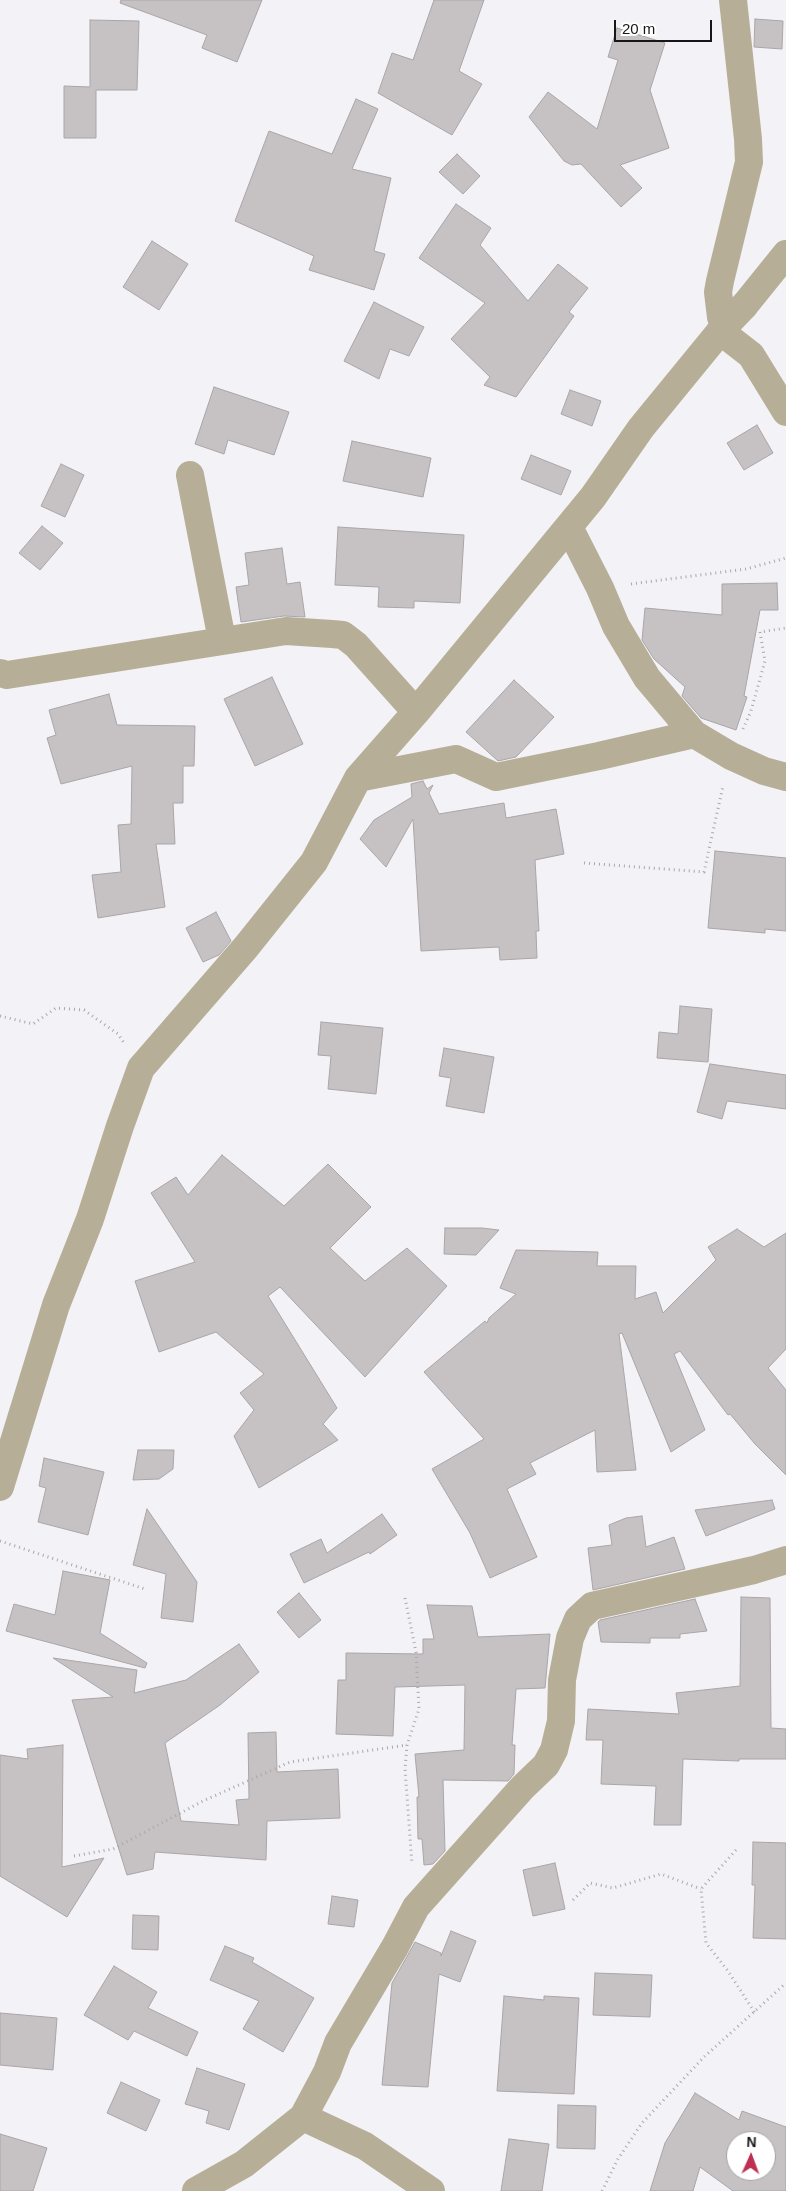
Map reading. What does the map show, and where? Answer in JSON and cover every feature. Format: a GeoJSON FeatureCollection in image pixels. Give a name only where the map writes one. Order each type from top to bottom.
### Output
{"type":"FeatureCollection","features":[{"type":"Feature","properties":{"kind":"street"},"geometry":{"type":"LineString","coordinates":[[721,330],[728,333],[721,317],[718,292],[749,162],[733,0]]}},
{"type":"Feature","properties":{"kind":"street"},"geometry":{"type":"LineString","coordinates":[[0,1487],[56,1305],[90,1219],[120,1126],[142,1068],[246,947],[314,862],[358,778],[416,712],[593,498],[641,428],[786,254]]}},
{"type":"Feature","properties":{"kind":"street"},"geometry":{"type":"LineString","coordinates":[[721,330],[751,355],[786,412]]}},
{"type":"Feature","properties":{"kind":"street"},"geometry":{"type":"LineString","coordinates":[[190,475],[222,640]]}},
{"type":"Feature","properties":{"kind":"street"},"geometry":{"type":"LineString","coordinates":[[569,527],[600,588],[616,626],[647,678],[694,734],[731,756],[764,771],[786,776]]}},
{"type":"Feature","properties":{"kind":"street"},"geometry":{"type":"LineString","coordinates":[[0,674],[7,675],[96,662],[286,631],[343,635],[356,645],[416,712]]}},
{"type":"Feature","properties":{"kind":"street"},"geometry":{"type":"LineString","coordinates":[[358,778],[456,759],[496,777],[694,734]]}},
{"type":"Feature","properties":{"kind":"street"},"geometry":{"type":"LineString","coordinates":[[196,2191],[244,2164],[303,2117],[327,2072],[338,2043],[395,1947],[416,1907],[522,1788],[546,1765],[554,1750],[561,1721],[562,1680],[570,1638],[578,1619],[592,1606],[754,1570],[786,1560]]}},
{"type":"Feature","properties":{"kind":"street"},"geometry":{"type":"LineString","coordinates":[[303,2117],[365,2146],[431,2191]]}},
{"type":"Feature","properties":{"kind":"path"},"geometry":{"type":"LineString","coordinates":[[600,588],[746,569],[786,558]]}},
{"type":"Feature","properties":{"kind":"path"},"geometry":{"type":"LineString","coordinates":[[584,863],[704,872],[731,756],[751,711],[765,661],[760,632],[786,628]]}},
{"type":"Feature","properties":{"kind":"path"},"geometry":{"type":"LineString","coordinates":[[0,1016],[33,1024],[56,1008],[84,1010],[118,1034],[142,1068]]}},
{"type":"Feature","properties":{"kind":"path"},"geometry":{"type":"LineString","coordinates":[[0,1542],[145,1589]]}},
{"type":"Feature","properties":{"kind":"path"},"geometry":{"type":"LineString","coordinates":[[405,1598],[416,1652],[419,1709],[407,1745],[405,1769],[416,1907]]}},
{"type":"Feature","properties":{"kind":"path"},"geometry":{"type":"LineString","coordinates":[[74,1856],[113,1849],[203,1801],[290,1762],[407,1745]]}},
{"type":"Feature","properties":{"kind":"path"},"geometry":{"type":"LineString","coordinates":[[736,1850],[701,1889],[706,1943],[728,1971],[754,2013]]}},
{"type":"Feature","properties":{"kind":"path"},"geometry":{"type":"LineString","coordinates":[[573,1900],[590,1883],[612,1888],[661,1874],[701,1889]]}},
{"type":"Feature","properties":{"kind":"path"},"geometry":{"type":"LineString","coordinates":[[602,2191],[618,2159],[642,2123],[704,2057],[786,1983]]}},
{"type":"Feature","properties":{"kind":"building"},"geometry":{"type":"Polygon","coordinates":[[[121,0],[262,0],[237,62],[202,48],[207,35],[120,3],[121,0]]]}},
{"type":"Feature","properties":{"kind":"building"},"geometry":{"type":"Polygon","coordinates":[[[434,0],[484,0],[459,71],[482,84],[452,135],[378,93],[392,53],[413,60],[434,0]]]}},
{"type":"Feature","properties":{"kind":"building"},"geometry":{"type":"Polygon","coordinates":[[[755,19],[783,21],[782,49],[754,47],[755,19]]]}},
{"type":"Feature","properties":{"kind":"building"},"geometry":{"type":"Polygon","coordinates":[[[90,20],[139,21],[137,90],[96,90],[96,138],[64,138],[64,86],[90,87],[90,20]]]}},
{"type":"Feature","properties":{"kind":"building"},"geometry":{"type":"Polygon","coordinates":[[[617,28],[665,43],[650,90],[669,148],[620,165],[642,188],[621,207],[581,164],[572,165],[564,161],[529,117],[548,92],[597,129],[618,60],[608,57],[617,28]]]}},
{"type":"Feature","properties":{"kind":"building"},"geometry":{"type":"Polygon","coordinates":[[[356,99],[378,109],[352,169],[391,178],[374,251],[385,254],[374,290],[309,270],[314,256],[235,221],[269,131],[332,154],[356,99]]]}},
{"type":"Feature","properties":{"kind":"building"},"geometry":{"type":"Polygon","coordinates":[[[457,154],[480,176],[463,194],[439,172],[457,154]]]}},
{"type":"Feature","properties":{"kind":"building"},"geometry":{"type":"Polygon","coordinates":[[[456,204],[491,228],[480,245],[528,301],[558,264],[588,288],[569,312],[574,316],[516,397],[484,385],[490,377],[451,339],[485,303],[419,258],[456,204]]]}},
{"type":"Feature","properties":{"kind":"building"},"geometry":{"type":"Polygon","coordinates":[[[152,241],[188,264],[159,310],[123,287],[152,241]]]}},
{"type":"Feature","properties":{"kind":"building"},"geometry":{"type":"Polygon","coordinates":[[[374,302],[424,327],[409,356],[390,349],[379,379],[344,361],[374,302]]]}},
{"type":"Feature","properties":{"kind":"building"},"geometry":{"type":"Polygon","coordinates":[[[214,387],[289,412],[274,455],[228,440],[224,454],[195,444],[214,387]]]}},
{"type":"Feature","properties":{"kind":"building"},"geometry":{"type":"Polygon","coordinates":[[[570,390],[601,401],[592,426],[561,414],[570,390]]]}},
{"type":"Feature","properties":{"kind":"building"},"geometry":{"type":"Polygon","coordinates":[[[757,425],[773,453],[744,470],[727,443],[757,425]]]}},
{"type":"Feature","properties":{"kind":"building"},"geometry":{"type":"Polygon","coordinates":[[[352,441],[431,458],[423,497],[343,481],[352,441]]]}},
{"type":"Feature","properties":{"kind":"building"},"geometry":{"type":"Polygon","coordinates":[[[531,455],[571,471],[561,495],[521,479],[531,455]]]}},
{"type":"Feature","properties":{"kind":"building"},"geometry":{"type":"Polygon","coordinates":[[[61,464],[84,475],[65,517],[41,506],[61,464]]]}},
{"type":"Feature","properties":{"kind":"building"},"geometry":{"type":"Polygon","coordinates":[[[42,526],[63,543],[40,570],[19,553],[42,526]]]}},
{"type":"Feature","properties":{"kind":"building"},"geometry":{"type":"Polygon","coordinates":[[[338,527],[464,535],[460,603],[414,601],[414,608],[378,607],[379,587],[335,585],[338,527]]]}},
{"type":"Feature","properties":{"kind":"building"},"geometry":{"type":"Polygon","coordinates":[[[282,548],[287,584],[300,582],[305,617],[284,616],[241,622],[236,587],[249,585],[245,553],[282,548]]]}},
{"type":"Feature","properties":{"kind":"building"},"geometry":{"type":"Polygon","coordinates":[[[777,583],[778,610],[760,610],[744,696],[747,697],[736,730],[701,718],[682,696],[685,687],[654,659],[642,640],[645,608],[722,615],[722,584],[777,583]]]}},
{"type":"Feature","properties":{"kind":"building"},"geometry":{"type":"Polygon","coordinates":[[[272,677],[303,744],[255,766],[224,699],[272,677]]]}},
{"type":"Feature","properties":{"kind":"building"},"geometry":{"type":"Polygon","coordinates":[[[514,680],[554,717],[516,757],[498,761],[466,732],[514,680]]]}},
{"type":"Feature","properties":{"kind":"building"},"geometry":{"type":"Polygon","coordinates":[[[109,694],[117,725],[195,726],[194,766],[183,766],[183,803],[173,803],[175,844],[156,844],[165,907],[98,918],[92,875],[121,872],[118,825],[131,824],[132,766],[61,784],[47,738],[56,735],[49,710],[109,694]]]}},
{"type":"Feature","properties":{"kind":"building"},"geometry":{"type":"Polygon","coordinates":[[[423,781],[427,789],[433,785],[429,793],[439,814],[504,803],[506,818],[556,809],[564,854],[535,860],[539,931],[536,931],[537,958],[500,960],[499,947],[421,951],[413,819],[386,867],[360,839],[374,820],[412,797],[411,784],[423,781]]]}},
{"type":"Feature","properties":{"kind":"building"},"geometry":{"type":"Polygon","coordinates":[[[715,851],[786,858],[786,931],[765,929],[765,933],[708,928],[715,851]]]}},
{"type":"Feature","properties":{"kind":"building"},"geometry":{"type":"Polygon","coordinates":[[[216,912],[231,941],[219,955],[203,962],[186,928],[216,912]]]}},
{"type":"Feature","properties":{"kind":"building"},"geometry":{"type":"Polygon","coordinates":[[[680,1006],[712,1009],[708,1062],[657,1058],[659,1032],[678,1034],[680,1006]]]}},
{"type":"Feature","properties":{"kind":"building"},"geometry":{"type":"Polygon","coordinates":[[[321,1022],[383,1028],[376,1094],[328,1089],[331,1056],[318,1055],[321,1022]]]}},
{"type":"Feature","properties":{"kind":"building"},"geometry":{"type":"Polygon","coordinates":[[[444,1048],[494,1057],[484,1113],[446,1106],[451,1078],[439,1076],[444,1048]]]}},
{"type":"Feature","properties":{"kind":"building"},"geometry":{"type":"Polygon","coordinates":[[[710,1064],[786,1075],[786,1109],[727,1101],[722,1119],[697,1112],[710,1064]]]}},
{"type":"Feature","properties":{"kind":"building"},"geometry":{"type":"Polygon","coordinates":[[[222,1155],[284,1206],[328,1164],[371,1207],[330,1248],[365,1281],[407,1248],[447,1286],[365,1377],[280,1287],[268,1296],[337,1408],[323,1424],[338,1440],[259,1488],[234,1436],[254,1410],[240,1393],[264,1374],[216,1332],[159,1352],[135,1281],[195,1262],[151,1193],[176,1177],[188,1195],[222,1155]]]}},
{"type":"Feature","properties":{"kind":"building"},"geometry":{"type":"Polygon","coordinates":[[[445,1228],[499,1230],[476,1255],[444,1254],[445,1228]]]}},
{"type":"Feature","properties":{"kind":"building"},"geometry":{"type":"Polygon","coordinates":[[[737,1229],[764,1247],[786,1233],[786,1349],[768,1368],[786,1390],[786,1475],[755,1444],[730,1414],[728,1415],[680,1351],[674,1354],[705,1430],[671,1452],[622,1333],[619,1334],[636,1470],[597,1472],[595,1430],[530,1463],[536,1474],[507,1489],[537,1557],[490,1578],[470,1533],[432,1469],[484,1439],[424,1372],[485,1321],[487,1323],[489,1318],[516,1294],[500,1288],[516,1250],[598,1252],[597,1266],[636,1266],[635,1299],[656,1292],[663,1313],[716,1260],[708,1247],[737,1229]]]}},
{"type":"Feature","properties":{"kind":"building"},"geometry":{"type":"Polygon","coordinates":[[[138,1450],[174,1450],[173,1469],[159,1479],[133,1480],[138,1450]]]}},
{"type":"Feature","properties":{"kind":"building"},"geometry":{"type":"Polygon","coordinates":[[[44,1458],[104,1472],[88,1535],[38,1522],[46,1488],[39,1486],[44,1458]]]}},
{"type":"Feature","properties":{"kind":"building"},"geometry":{"type":"Polygon","coordinates":[[[772,1500],[775,1509],[706,1536],[695,1510],[772,1500]]]}},
{"type":"Feature","properties":{"kind":"building"},"geometry":{"type":"Polygon","coordinates":[[[147,1509],[197,1582],[193,1622],[161,1618],[166,1574],[133,1565],[147,1509]]]}},
{"type":"Feature","properties":{"kind":"building"},"geometry":{"type":"Polygon","coordinates":[[[382,1514],[397,1535],[370,1554],[369,1552],[304,1583],[290,1554],[321,1539],[327,1553],[382,1514]]]}},
{"type":"Feature","properties":{"kind":"building"},"geometry":{"type":"Polygon","coordinates":[[[642,1516],[646,1547],[674,1537],[685,1569],[593,1590],[588,1548],[612,1545],[609,1525],[626,1518],[642,1516]]]}},
{"type":"Feature","properties":{"kind":"building"},"geometry":{"type":"Polygon","coordinates":[[[63,1571],[110,1580],[100,1633],[147,1663],[145,1668],[6,1631],[14,1604],[55,1615],[63,1571]]]}},
{"type":"Feature","properties":{"kind":"building"},"geometry":{"type":"Polygon","coordinates":[[[299,1593],[321,1620],[299,1638],[277,1612],[299,1593]]]}},
{"type":"Feature","properties":{"kind":"building"},"geometry":{"type":"Polygon","coordinates":[[[741,1597],[770,1598],[771,1728],[786,1729],[786,1759],[739,1759],[739,1761],[683,1759],[681,1825],[654,1825],[656,1786],[601,1784],[603,1740],[586,1740],[588,1709],[679,1714],[676,1693],[740,1686],[741,1597]]]}},
{"type":"Feature","properties":{"kind":"building"},"geometry":{"type":"Polygon","coordinates":[[[695,1599],[707,1631],[680,1634],[680,1638],[650,1638],[650,1643],[601,1642],[598,1622],[600,1620],[695,1599]]]}},
{"type":"Feature","properties":{"kind":"building"},"geometry":{"type":"Polygon","coordinates":[[[427,1605],[472,1606],[478,1637],[550,1634],[545,1688],[516,1689],[512,1745],[515,1745],[514,1774],[508,1781],[443,1780],[445,1851],[433,1864],[424,1865],[422,1839],[418,1839],[417,1797],[419,1797],[415,1754],[464,1750],[465,1685],[395,1687],[393,1736],[336,1734],[338,1680],[346,1680],[346,1653],[423,1654],[423,1639],[434,1639],[427,1605]]]}},
{"type":"Feature","properties":{"kind":"building"},"geometry":{"type":"Polygon","coordinates":[[[239,1644],[259,1672],[220,1705],[165,1743],[181,1821],[239,1825],[236,1800],[249,1799],[248,1733],[276,1732],[277,1772],[338,1769],[340,1818],[267,1821],[266,1860],[155,1852],[153,1869],[127,1875],[72,1700],[113,1697],[53,1658],[137,1670],[134,1693],[186,1680],[239,1644]]]}},
{"type":"Feature","properties":{"kind":"building"},"geometry":{"type":"Polygon","coordinates":[[[63,1745],[62,1867],[104,1858],[67,1917],[0,1876],[0,1755],[28,1759],[27,1749],[63,1745]]]}},
{"type":"Feature","properties":{"kind":"building"},"geometry":{"type":"Polygon","coordinates":[[[753,1842],[786,1843],[786,1939],[753,1938],[755,1885],[752,1885],[753,1842]]]}},
{"type":"Feature","properties":{"kind":"building"},"geometry":{"type":"Polygon","coordinates":[[[555,1863],[565,1909],[533,1916],[523,1870],[555,1863]]]}},
{"type":"Feature","properties":{"kind":"building"},"geometry":{"type":"Polygon","coordinates":[[[332,1896],[358,1900],[354,1927],[328,1924],[332,1896]]]}},
{"type":"Feature","properties":{"kind":"building"},"geometry":{"type":"Polygon","coordinates":[[[133,1915],[159,1916],[158,1950],[132,1949],[133,1915]]]}},
{"type":"Feature","properties":{"kind":"building"},"geometry":{"type":"Polygon","coordinates":[[[451,1931],[476,1941],[460,1982],[439,1974],[428,2087],[382,2085],[392,1983],[415,1942],[441,1953],[441,1956],[451,1931]]]}},
{"type":"Feature","properties":{"kind":"building"},"geometry":{"type":"Polygon","coordinates":[[[225,1946],[254,1958],[252,1962],[314,1998],[283,2052],[243,2029],[259,2001],[210,1980],[225,1946]]]}},
{"type":"Feature","properties":{"kind":"building"},"geometry":{"type":"Polygon","coordinates":[[[114,1966],[157,1992],[148,2008],[198,2032],[187,2056],[134,2031],[128,2040],[84,2015],[114,1966]]]}},
{"type":"Feature","properties":{"kind":"building"},"geometry":{"type":"Polygon","coordinates":[[[595,1973],[652,1975],[650,2017],[593,2015],[595,1973]]]}},
{"type":"Feature","properties":{"kind":"building"},"geometry":{"type":"Polygon","coordinates":[[[504,1996],[544,2000],[544,1996],[579,1998],[574,2094],[497,2091],[504,1996]]]}},
{"type":"Feature","properties":{"kind":"building"},"geometry":{"type":"Polygon","coordinates":[[[0,2013],[57,2018],[53,2070],[0,2065],[0,2013]]]}},
{"type":"Feature","properties":{"kind":"building"},"geometry":{"type":"Polygon","coordinates":[[[197,2068],[245,2084],[229,2130],[206,2123],[209,2111],[185,2104],[197,2068]]]}},
{"type":"Feature","properties":{"kind":"building"},"geometry":{"type":"Polygon","coordinates":[[[121,2082],[160,2100],[146,2131],[107,2113],[121,2082]]]}},
{"type":"Feature","properties":{"kind":"building"},"geometry":{"type":"Polygon","coordinates":[[[695,2093],[739,2120],[742,2111],[786,2127],[786,2191],[733,2191],[700,2167],[693,2191],[650,2191],[665,2143],[695,2093]]]}},
{"type":"Feature","properties":{"kind":"building"},"geometry":{"type":"Polygon","coordinates":[[[558,2105],[596,2106],[595,2149],[557,2148],[558,2105]]]}},
{"type":"Feature","properties":{"kind":"building"},"geometry":{"type":"Polygon","coordinates":[[[0,2134],[47,2148],[33,2191],[0,2191],[0,2134]]]}},
{"type":"Feature","properties":{"kind":"building"},"geometry":{"type":"Polygon","coordinates":[[[509,2139],[549,2144],[542,2191],[501,2191],[509,2139]]]}}]}
